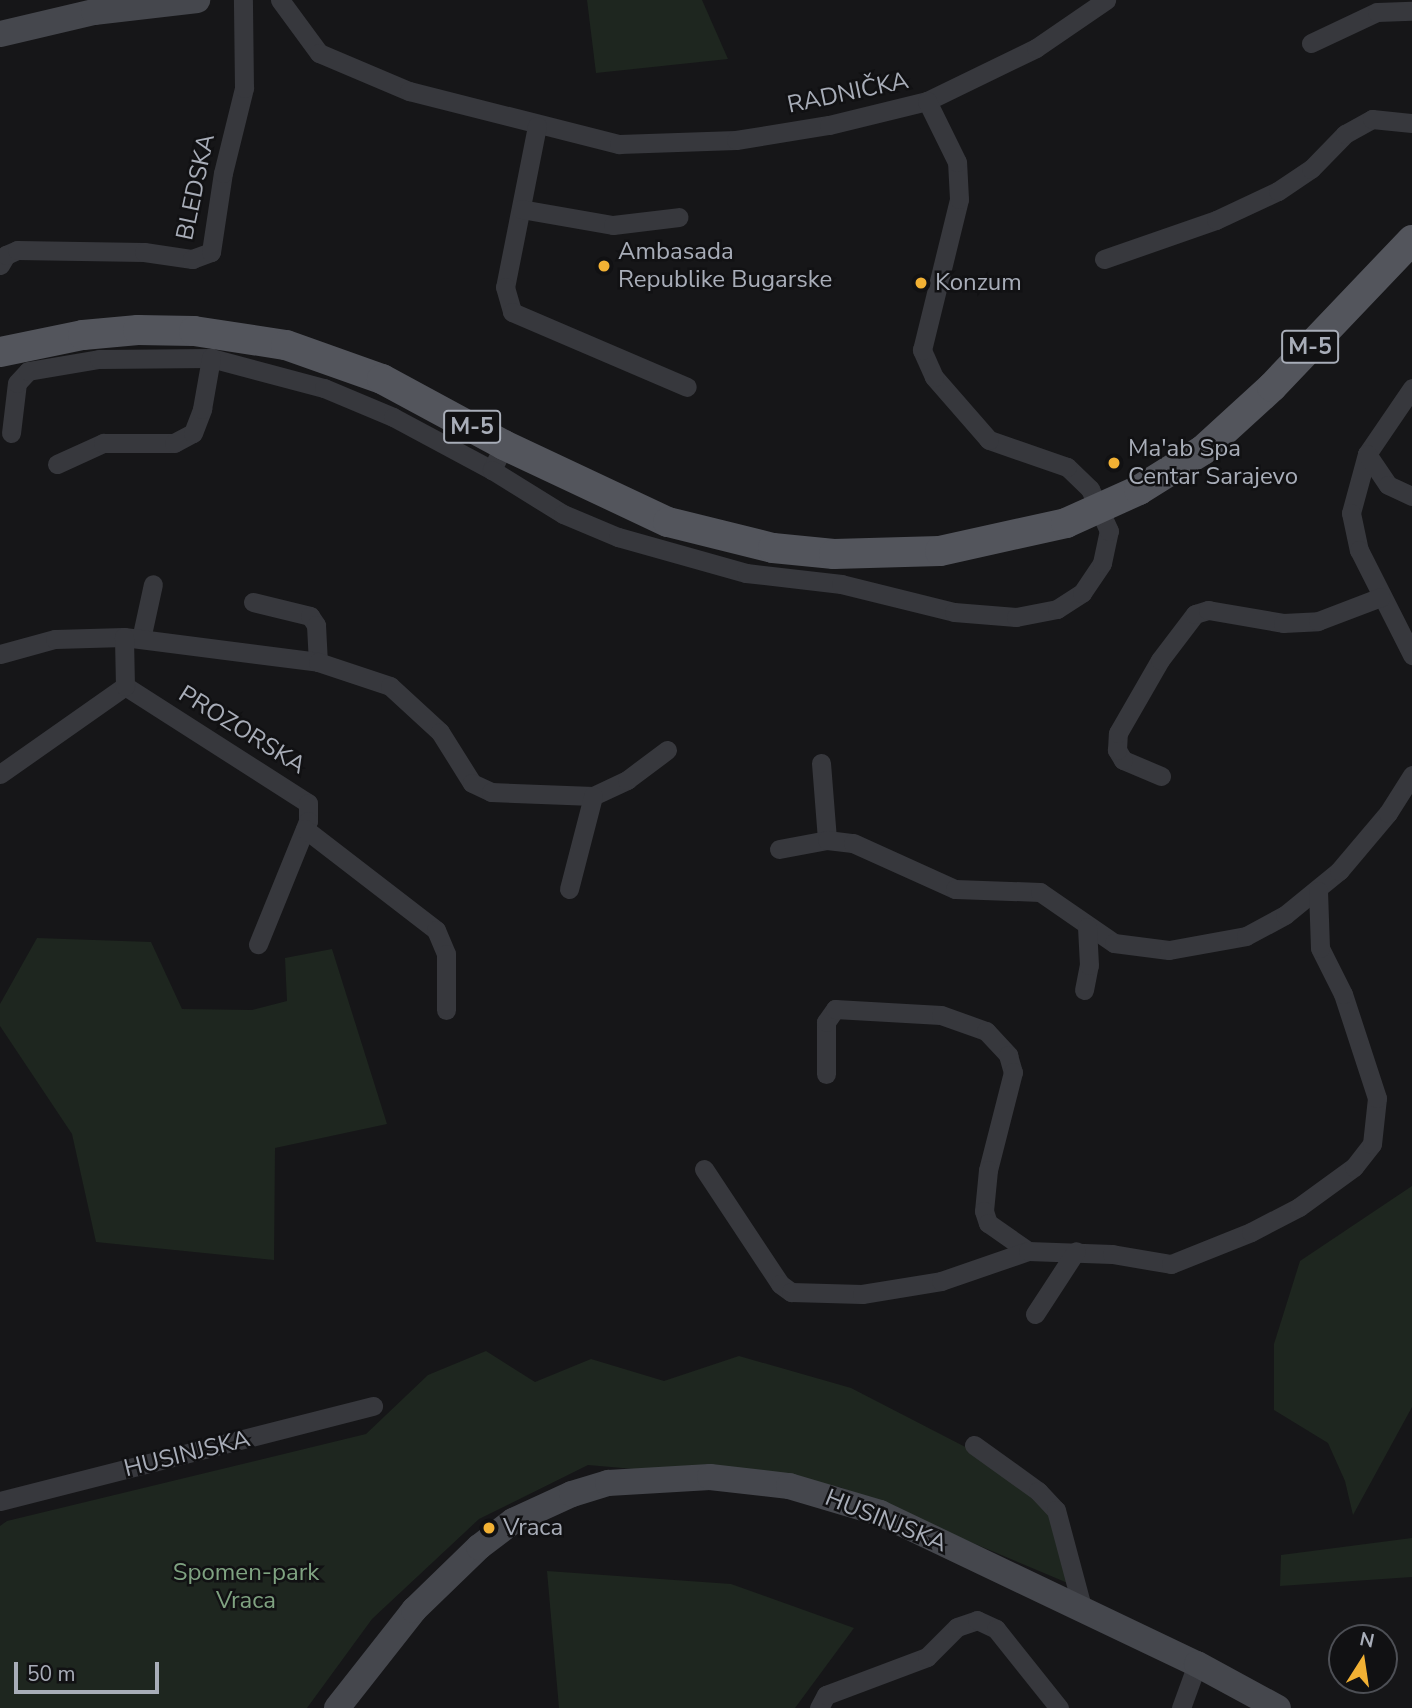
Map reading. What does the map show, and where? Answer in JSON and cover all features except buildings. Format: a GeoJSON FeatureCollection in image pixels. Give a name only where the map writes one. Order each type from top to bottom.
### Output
{"type":"FeatureCollection","features":[{"type":"Feature","properties":{"kind":"main road"},"geometry":{"type":"LineString","coordinates":[[0,34],[94,12],[197,0]]}},
{"type":"Feature","properties":{"kind":"main road","name":"M-5"},"geometry":{"type":"LineString","coordinates":[[0,352],[83,335],[138,330],[194,331],[286,345],[382,379],[498,458],[723,540],[834,554],[940,551],[1066,523],[1139,490],[1203,450],[1272,387],[1412,240]]}},
{"type":"Feature","properties":{"kind":"main road","name":"HUSINJSKA"},"geometry":{"type":"LineString","coordinates":[[337,1708],[414,1610],[479,1547],[513,1521],[572,1494],[608,1483],[710,1477],[789,1486],[839,1498],[908,1526],[1197,1664],[1279,1708]]}},
{"type":"Feature","properties":{"kind":"street","name":"BLEDSKA"},"geometry":{"type":"LineString","coordinates":[[0,265],[6,255],[17,250],[144,252],[192,259],[211,252],[223,173],[244,88],[243,0]]}},
{"type":"Feature","properties":{"kind":"street","name":"RADNIČKA"},"geometry":{"type":"LineString","coordinates":[[11,433],[17,383],[28,371],[99,359],[211,358],[324,388],[498,458],[563,514],[618,537],[746,573],[841,584],[954,612],[1016,617],[1057,609],[1082,593],[1102,563],[1109,531],[1090,489],[1067,467],[989,440],[963,414],[925,359],[925,325],[956,228],[960,199],[957,162],[927,101],[829,125],[736,140],[619,144],[537,126],[409,91],[319,53],[281,0]]}},
{"type":"Feature","properties":{"kind":"street"},"geometry":{"type":"LineString","coordinates":[[927,101],[1036,48],[1106,0]]}},
{"type":"Feature","properties":{"kind":"street"},"geometry":{"type":"LineString","coordinates":[[1311,43],[1377,12],[1412,11]]}},
{"type":"Feature","properties":{"kind":"street"},"geometry":{"type":"LineString","coordinates":[[1104,259],[1216,220],[1278,191],[1311,169],[1345,134],[1371,119],[1412,123]]}},
{"type":"Feature","properties":{"kind":"street"},"geometry":{"type":"LineString","coordinates":[[537,126],[505,287],[512,312],[687,387]]}},
{"type":"Feature","properties":{"kind":"street"},"geometry":{"type":"LineString","coordinates":[[521,208],[613,225],[679,217]]}},
{"type":"Feature","properties":{"kind":"street"},"geometry":{"type":"LineString","coordinates":[[57,464],[103,443],[174,443],[193,433],[202,409],[211,358]]}},
{"type":"Feature","properties":{"kind":"street"},"geometry":{"type":"LineString","coordinates":[[1412,388],[1367,454],[1351,513],[1359,551],[1412,655]]}},
{"type":"Feature","properties":{"kind":"street"},"geometry":{"type":"LineString","coordinates":[[1367,454],[1388,485],[1412,496]]}},
{"type":"Feature","properties":{"kind":"street"},"geometry":{"type":"LineString","coordinates":[[0,774],[125,686],[133,638],[153,584]]}},
{"type":"Feature","properties":{"kind":"street"},"geometry":{"type":"LineString","coordinates":[[1161,776],[1124,760],[1117,750],[1118,733],[1160,660],[1195,614],[1208,610],[1283,623],[1318,621],[1381,597]]}},
{"type":"Feature","properties":{"kind":"street"},"geometry":{"type":"LineString","coordinates":[[253,602],[310,616],[316,625],[318,662]]}},
{"type":"Feature","properties":{"kind":"street"},"geometry":{"type":"LineString","coordinates":[[0,654],[55,639],[133,638],[318,662],[390,686],[418,708],[440,732],[472,783],[491,792],[593,796],[627,780],[667,750]]}},
{"type":"Feature","properties":{"kind":"street","name":"PROZORSKA"},"geometry":{"type":"LineString","coordinates":[[125,686],[305,799],[309,812],[305,829],[258,944]]}},
{"type":"Feature","properties":{"kind":"street"},"geometry":{"type":"LineString","coordinates":[[821,763],[827,840]]}},
{"type":"Feature","properties":{"kind":"street"},"geometry":{"type":"LineString","coordinates":[[779,849],[827,840],[853,843],[955,889],[1040,892],[1087,927],[1114,943],[1169,950],[1246,936],[1318,891],[1410,788]]}},
{"type":"Feature","properties":{"kind":"street"},"geometry":{"type":"LineString","coordinates":[[569,889],[593,796]]}},
{"type":"Feature","properties":{"kind":"street"},"geometry":{"type":"LineString","coordinates":[[305,829],[436,930],[446,954],[446,1010]]}},
{"type":"Feature","properties":{"kind":"street"},"geometry":{"type":"LineString","coordinates":[[704,1169],[780,1284],[792,1293],[862,1294],[941,1281],[1028,1251],[1076,1251],[1171,1264],[1299,1207],[1354,1167],[1372,1144],[1377,1098],[1343,994],[1320,948],[1318,891]]}},
{"type":"Feature","properties":{"kind":"street"},"geometry":{"type":"LineString","coordinates":[[1084,990],[1089,965],[1087,927]]}},
{"type":"Feature","properties":{"kind":"street"},"geometry":{"type":"LineString","coordinates":[[826,1074],[826,1022],[828,1013],[835,1009],[941,1015],[986,1031],[1008,1055],[1013,1072],[988,1170],[984,1211],[988,1223],[997,1232],[1028,1251]]}},
{"type":"Feature","properties":{"kind":"street"},"geometry":{"type":"LineString","coordinates":[[1035,1314],[1076,1251]]}},
{"type":"Feature","properties":{"kind":"street","name":"HUSINJSKA"},"geometry":{"type":"LineString","coordinates":[[0,1501],[373,1406]]}},
{"type":"Feature","properties":{"kind":"street"},"geometry":{"type":"LineString","coordinates":[[974,1445],[1038,1491],[1056,1510],[1083,1611]]}},
{"type":"Feature","properties":{"kind":"street"},"geometry":{"type":"LineString","coordinates":[[818,1708],[827,1695],[926,1657],[957,1627],[977,1620],[996,1629],[1059,1708]]}},
{"type":"Feature","properties":{"kind":"street"},"geometry":{"type":"LineString","coordinates":[[1181,1708],[1197,1664]]}},
{"type":"Feature","properties":{"kind":"green space"},"geometry":{"type":"Polygon","coordinates":[[[587,0],[702,0],[728,59],[596,73],[587,0]]]}},
{"type":"Feature","properties":{"kind":"green space"},"geometry":{"type":"Polygon","coordinates":[[[37,938],[151,942],[182,1009],[252,1010],[287,1001],[285,958],[332,949],[387,1124],[275,1148],[274,1260],[96,1242],[72,1134],[0,1026],[0,1004],[37,938]]]}},
{"type":"Feature","properties":{"kind":"green space"},"geometry":{"type":"Polygon","coordinates":[[[1412,1186],[1412,1407],[1353,1515],[1345,1481],[1328,1443],[1274,1410],[1274,1344],[1300,1261],[1412,1186]]]}},
{"type":"Feature","properties":{"kind":"green space","name":"Spomen-park Vraca"},"geometry":{"type":"Polygon","coordinates":[[[486,1351],[535,1382],[591,1359],[664,1381],[739,1356],[851,1388],[977,1453],[1046,1505],[1070,1584],[840,1487],[588,1465],[479,1519],[372,1619],[307,1708],[0,1708],[0,1526],[7,1521],[366,1434],[428,1375],[486,1351]]]}},
{"type":"Feature","properties":{"kind":"green space"},"geometry":{"type":"Polygon","coordinates":[[[1412,1538],[1412,1577],[1280,1586],[1281,1555],[1412,1538]]]}},
{"type":"Feature","properties":{"kind":"green space"},"geometry":{"type":"Polygon","coordinates":[[[547,1571],[731,1584],[854,1628],[795,1708],[559,1708],[547,1571]]]}},
{"type":"Feature","properties":{"kind":"place","name":"Ambasada Republike Bugarske"},"geometry":{"type":"Point","coordinates":[604,266]}},
{"type":"Feature","properties":{"kind":"place","name":"Konzum"},"geometry":{"type":"Point","coordinates":[921,283]}},
{"type":"Feature","properties":{"kind":"place","name":"Ma'ab Spa Centar Sarajevo"},"geometry":{"type":"Point","coordinates":[1114,463]}},
{"type":"Feature","properties":{"kind":"place","name":"Vraca"},"geometry":{"type":"Point","coordinates":[489,1528]}}]}
